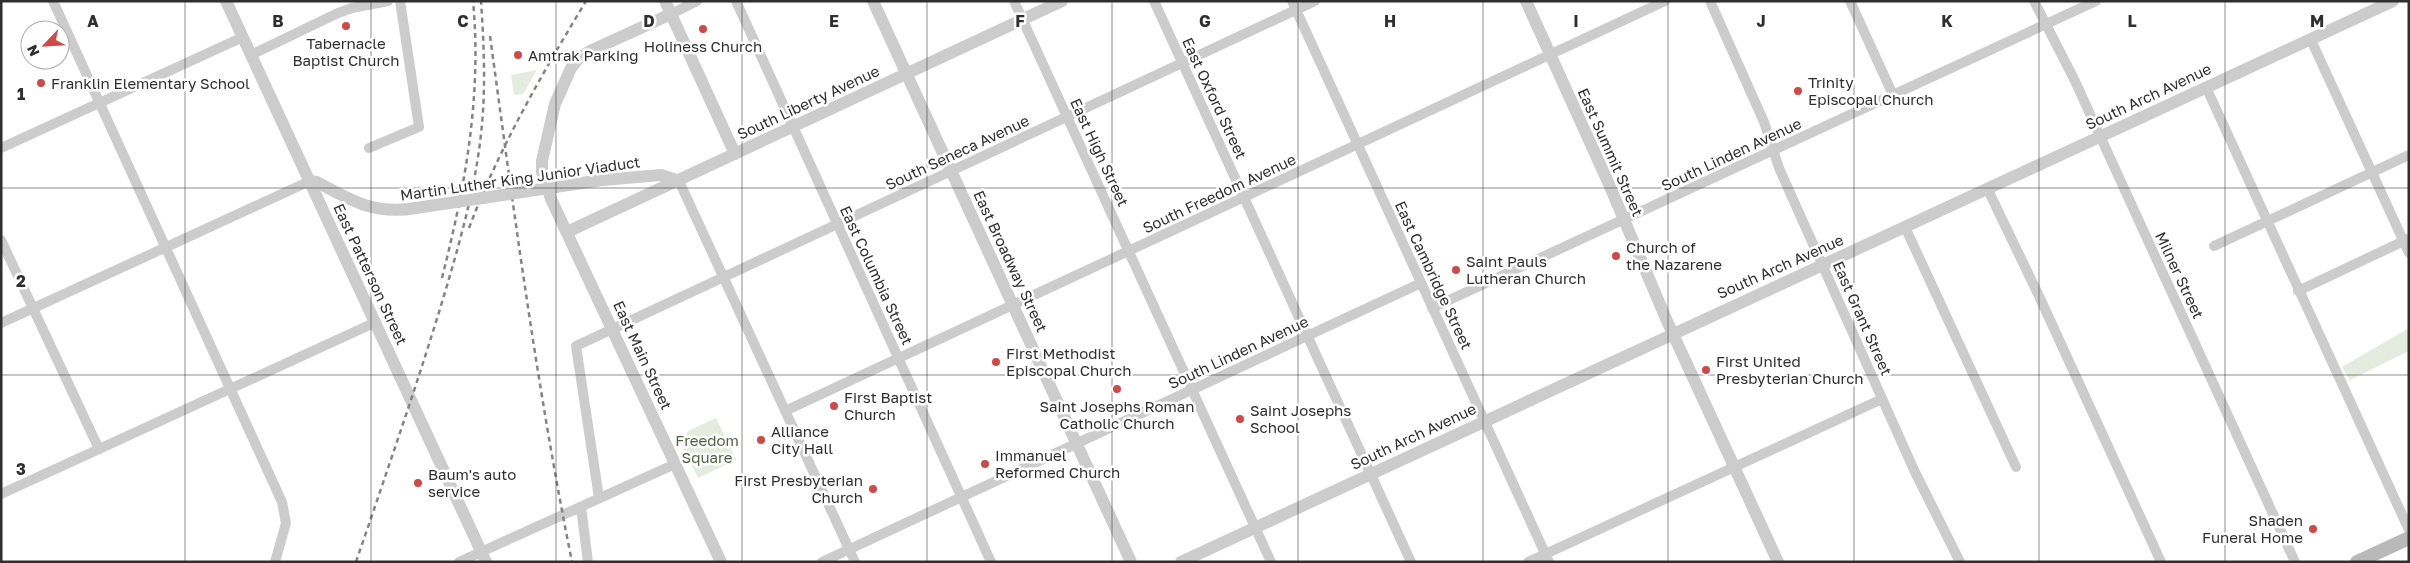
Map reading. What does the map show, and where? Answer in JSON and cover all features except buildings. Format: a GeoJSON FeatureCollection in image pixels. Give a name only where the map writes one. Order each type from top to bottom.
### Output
{"type":"FeatureCollection","features":[{"type":"Feature","properties":{"kind":"main road"},"geometry":{"type":"LineString","coordinates":[[2357,562],[2409,538]]}},
{"type":"Feature","properties":{"kind":"street"},"geometry":{"type":"LineString","coordinates":[[53,1],[276,486],[285,514],[285,533],[276,562]]}},
{"type":"Feature","properties":{"kind":"street","name":"East Patterson Street"},"geometry":{"type":"LineString","coordinates":[[226,1],[484,557]]}},
{"type":"Feature","properties":{"kind":"street"},"geometry":{"type":"LineString","coordinates":[[251,55],[338,12],[388,1]]}},
{"type":"Feature","properties":{"kind":"street"},"geometry":{"type":"LineString","coordinates":[[369,148],[419,126],[400,1]]}},
{"type":"Feature","properties":{"kind":"street"},"geometry":{"type":"LineString","coordinates":[[665,1],[735,154]]}},
{"type":"Feature","properties":{"kind":"street"},"geometry":{"type":"LineString","coordinates":[[671,14],[697,1]]}},
{"type":"Feature","properties":{"kind":"street","name":"East Columbia Street"},"geometry":{"type":"LineString","coordinates":[[736,1],[991,562]]}},
{"type":"Feature","properties":{"kind":"street","name":"East Broadway Street"},"geometry":{"type":"LineString","coordinates":[[873,1],[1131,562]]}},
{"type":"Feature","properties":{"kind":"street","name":"East High Street"},"geometry":{"type":"LineString","coordinates":[[1014,1],[1271,562]]}},
{"type":"Feature","properties":{"kind":"street","name":"South Liberty Avenue"},"geometry":{"type":"LineString","coordinates":[[567,232],[1062,1]]}},
{"type":"Feature","properties":{"kind":"street","name":"East Oxford Street"},"geometry":{"type":"LineString","coordinates":[[1154,1],[1411,562]]}},
{"type":"Feature","properties":{"kind":"street","name":"South Seneca Avenue"},"geometry":{"type":"LineString","coordinates":[[600,498],[576,346],[1183,64],[1294,5],[1315,1]]}},
{"type":"Feature","properties":{"kind":"street","name":"East Summit Street"},"geometry":{"type":"LineString","coordinates":[[1526,1],[1673,334],[1778,562]]}},
{"type":"Feature","properties":{"kind":"street","name":"South Freedom Avenue"},"geometry":{"type":"LineString","coordinates":[[785,411],[1665,1]]}},
{"type":"Feature","properties":{"kind":"street","name":"East Grant Street"},"geometry":{"type":"LineString","coordinates":[[1710,1],[1764,122],[1779,168],[1882,399],[1960,562]]}},
{"type":"Feature","properties":{"kind":"street"},"geometry":{"type":"LineString","coordinates":[[1850,1],[1893,95]]}},
{"type":"Feature","properties":{"kind":"street","name":"Milner Street"},"geometry":{"type":"LineString","coordinates":[[2034,1],[2074,79],[2295,562]]}},
{"type":"Feature","properties":{"kind":"street","name":"South Linden Avenue"},"geometry":{"type":"LineString","coordinates":[[1432,308],[2096,1]]}},
{"type":"Feature","properties":{"kind":"street","name":"South Arch Avenue"},"geometry":{"type":"LineString","coordinates":[[1181,562],[2393,1]]}},
{"type":"Feature","properties":{"kind":"street","name":"East Cambridge Street"},"geometry":{"type":"LineString","coordinates":[[1294,5],[1547,558]]}},
{"type":"Feature","properties":{"kind":"street","name":"East Main Street"},"geometry":{"type":"LineString","coordinates":[[671,14],[590,51],[575,63],[565,80],[555,104],[542,161],[545,183],[721,562]]}},
{"type":"Feature","properties":{"kind":"street"},"geometry":{"type":"LineString","coordinates":[[1,148],[242,37]]}},
{"type":"Feature","properties":{"kind":"street"},"geometry":{"type":"LineString","coordinates":[[2311,40],[2372,172],[2406,240],[2409,253]]}},
{"type":"Feature","properties":{"kind":"street"},"geometry":{"type":"LineString","coordinates":[[2206,87],[2409,530]]}},
{"type":"Feature","properties":{"kind":"street"},"geometry":{"type":"LineString","coordinates":[[2214,246],[2409,155]]}},
{"type":"Feature","properties":{"kind":"street","name":"Martin Luther King Junior Viaduct"},"geometry":{"type":"LineString","coordinates":[[310,181],[317,182],[368,207],[393,212],[602,180],[661,175],[679,181]]}},
{"type":"Feature","properties":{"kind":"street"},"geometry":{"type":"LineString","coordinates":[[1,323],[310,181]]}},
{"type":"Feature","properties":{"kind":"street"},"geometry":{"type":"LineString","coordinates":[[679,181],[855,562]]}},
{"type":"Feature","properties":{"kind":"street"},"geometry":{"type":"LineString","coordinates":[[1987,188],[2161,562]]}},
{"type":"Feature","properties":{"kind":"street"},"geometry":{"type":"LineString","coordinates":[[1905,227],[2016,467]]}},
{"type":"Feature","properties":{"kind":"street"},"geometry":{"type":"LineString","coordinates":[[1,240],[99,449]]}},
{"type":"Feature","properties":{"kind":"street"},"geometry":{"type":"LineString","coordinates":[[2298,291],[2406,240]]}},
{"type":"Feature","properties":{"kind":"street","name":"South Linden Avenue"},"geometry":{"type":"LineString","coordinates":[[822,562],[1421,283]]}},
{"type":"Feature","properties":{"kind":"street"},"geometry":{"type":"LineString","coordinates":[[1,494],[376,322]]}},
{"type":"Feature","properties":{"kind":"street"},"geometry":{"type":"LineString","coordinates":[[1528,562],[1547,558],[1882,399]]}},
{"type":"Feature","properties":{"kind":"street"},"geometry":{"type":"LineString","coordinates":[[459,562],[484,557],[580,507],[675,464]]}},
{"type":"Feature","properties":{"kind":"street"},"geometry":{"type":"LineString","coordinates":[[580,507],[588,562]]}},
{"type":"Feature","properties":{"kind":"green space"},"geometry":{"type":"Polygon","coordinates":[[[537,70],[523,94],[514,95],[511,75],[537,70]]]}},
{"type":"Feature","properties":{"kind":"green space"},"geometry":{"type":"Polygon","coordinates":[[[2409,328],[2409,351],[2350,380],[2342,367],[2409,328]]]}},
{"type":"Feature","properties":{"kind":"green space","name":"Freedom Square"},"geometry":{"type":"Polygon","coordinates":[[[716,418],[736,460],[698,478],[681,443],[688,431],[716,418]]]}},
{"type":"Feature","properties":{"kind":"railway"},"geometry":{"type":"LineString","coordinates":[[442,278],[458,210],[470,141],[475,72],[473,1]]}},
{"type":"Feature","properties":{"kind":"railway"},"geometry":{"type":"LineString","coordinates":[[356,562],[433,332],[471,197],[484,101],[481,1]]}},
{"type":"Feature","properties":{"kind":"railway"},"geometry":{"type":"LineString","coordinates":[[469,228],[508,140],[553,56],[586,1]]}},
{"type":"Feature","properties":{"kind":"railway"},"geometry":{"type":"LineString","coordinates":[[490,36],[537,366],[572,562]]}},
{"type":"Feature","properties":{"kind":"place","name":"Tabernacle Baptist Church"},"geometry":{"type":"Point","coordinates":[346,26]}},
{"type":"Feature","properties":{"kind":"place","name":"Holiness Church"},"geometry":{"type":"Point","coordinates":[703,29]}},
{"type":"Feature","properties":{"kind":"place","name":"Amtrak Parking"},"geometry":{"type":"Point","coordinates":[518,55]}},
{"type":"Feature","properties":{"kind":"place","name":"Franklin Elementary School"},"geometry":{"type":"Point","coordinates":[41,83]}},
{"type":"Feature","properties":{"kind":"place","name":"Trinity Episcopal Church"},"geometry":{"type":"Point","coordinates":[1798,91]}},
{"type":"Feature","properties":{"kind":"place","name":"Church of the Nazarene"},"geometry":{"type":"Point","coordinates":[1616,256]}},
{"type":"Feature","properties":{"kind":"place","name":"Saint Pauls Lutheran Church"},"geometry":{"type":"Point","coordinates":[1456,270]}},
{"type":"Feature","properties":{"kind":"place","name":"First Methodist Episcopal Church"},"geometry":{"type":"Point","coordinates":[996,362]}},
{"type":"Feature","properties":{"kind":"place","name":"First United Presbyterian Church"},"geometry":{"type":"Point","coordinates":[1706,370]}},
{"type":"Feature","properties":{"kind":"place","name":"Saint Josephs Roman Catholic Church"},"geometry":{"type":"Point","coordinates":[1117,389]}},
{"type":"Feature","properties":{"kind":"place","name":"First Baptist Church"},"geometry":{"type":"Point","coordinates":[834,406]}},
{"type":"Feature","properties":{"kind":"place","name":"Saint Josephs School"},"geometry":{"type":"Point","coordinates":[1240,419]}},
{"type":"Feature","properties":{"kind":"place","name":"Alliance City Hall"},"geometry":{"type":"Point","coordinates":[761,440]}},
{"type":"Feature","properties":{"kind":"place","name":"Immanuel Reformed Church"},"geometry":{"type":"Point","coordinates":[985,464]}},
{"type":"Feature","properties":{"kind":"place","name":"Baum's auto service"},"geometry":{"type":"Point","coordinates":[418,483]}},
{"type":"Feature","properties":{"kind":"place","name":"First Presbyterian Church"},"geometry":{"type":"Point","coordinates":[873,489]}},
{"type":"Feature","properties":{"kind":"place","name":"Shaden Funeral Home"},"geometry":{"type":"Point","coordinates":[2313,529]}}]}
